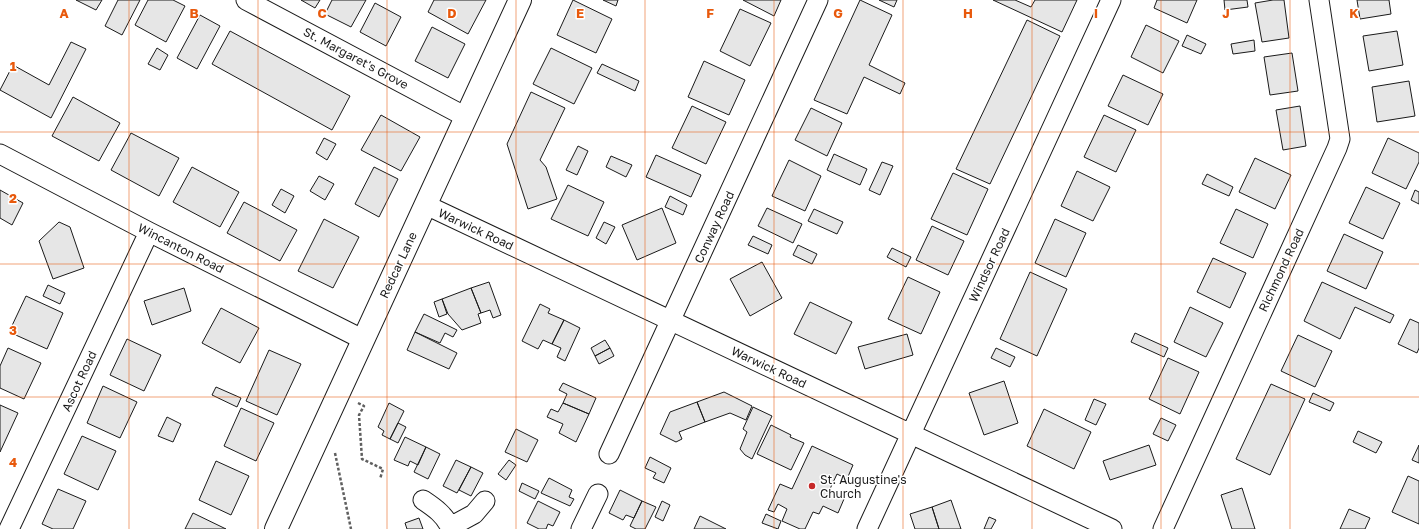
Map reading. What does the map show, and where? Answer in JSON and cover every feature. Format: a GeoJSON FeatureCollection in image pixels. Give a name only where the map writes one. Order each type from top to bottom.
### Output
{"type":"FeatureCollection","features":[{"type":"Feature","properties":{"kind":"main road","name":"Redcar Lane"},"geometry":{"type":"LineString","coordinates":[[276,529],[520,0]]}},
{"type":"Feature","properties":{"kind":"street","name":"St. Margaret's Grove"},"geometry":{"type":"LineString","coordinates":[[246,0],[466,117]]}},
{"type":"Feature","properties":{"kind":"street","name":"Conway Road"},"geometry":{"type":"LineString","coordinates":[[609,454],[818,0]]}},
{"type":"Feature","properties":{"kind":"street","name":"Windsor Road"},"geometry":{"type":"LineString","coordinates":[[867,529],[1111,0]]}},
{"type":"Feature","properties":{"kind":"street","name":"Richmond Road"},"geometry":{"type":"LineString","coordinates":[[1163,529],[1340,139],[1319,0]]}},
{"type":"Feature","properties":{"kind":"street","name":"Wincanton Road"},"geometry":{"type":"LineString","coordinates":[[0,154],[149,232],[364,340]]}},
{"type":"Feature","properties":{"kind":"street","name":"Warwick Road"},"geometry":{"type":"LineString","coordinates":[[426,205],[1112,529]]}},
{"type":"Feature","properties":{"kind":"street","name":"Ascot Road"},"geometry":{"type":"LineString","coordinates":[[9,529],[149,232]]}},
{"type":"Feature","properties":{"kind":"street"},"geometry":{"type":"LineString","coordinates":[[581,529],[598,494]]}},
{"type":"Feature","properties":{"kind":"street"},"geometry":{"type":"LineString","coordinates":[[423,500],[437,509],[447,520],[450,528],[474,514],[485,501]]}},
{"type":"Feature","properties":{"kind":"path"},"geometry":{"type":"LineString","coordinates":[[338,394],[364,406],[359,416],[362,459],[383,469],[380,480]]}},
{"type":"Feature","properties":{"kind":"path"},"geometry":{"type":"LineString","coordinates":[[335,452],[351,529]]}},
{"type":"Feature","properties":{"kind":"building"},"geometry":{"type":"Polygon","coordinates":[[[76,0],[102,0],[96,10],[76,0]]]}},
{"type":"Feature","properties":{"kind":"building"},"geometry":{"type":"Polygon","coordinates":[[[118,0],[140,0],[122,35],[105,26],[118,0]]]}},
{"type":"Feature","properties":{"kind":"building"},"geometry":{"type":"Polygon","coordinates":[[[148,0],[173,0],[185,6],[166,42],[135,25],[148,0]]]}},
{"type":"Feature","properties":{"kind":"building"},"geometry":{"type":"Polygon","coordinates":[[[301,0],[320,0],[315,8],[301,0]]]}},
{"type":"Feature","properties":{"kind":"building"},"geometry":{"type":"Polygon","coordinates":[[[332,0],[366,0],[351,27],[325,14],[332,0]]]}},
{"type":"Feature","properties":{"kind":"building"},"geometry":{"type":"Polygon","coordinates":[[[434,0],[486,0],[468,34],[428,12],[434,0]]]}},
{"type":"Feature","properties":{"kind":"building"},"geometry":{"type":"Polygon","coordinates":[[[573,0],[612,19],[596,53],[557,35],[573,0]]]}},
{"type":"Feature","properties":{"kind":"building"},"geometry":{"type":"Polygon","coordinates":[[[603,0],[618,0],[616,6],[603,0]]]}},
{"type":"Feature","properties":{"kind":"building"},"geometry":{"type":"Polygon","coordinates":[[[743,0],[781,0],[774,16],[743,0]]]}},
{"type":"Feature","properties":{"kind":"building"},"geometry":{"type":"Polygon","coordinates":[[[860,0],[892,15],[869,65],[905,83],[900,94],[864,77],[847,114],[814,100],[860,0]]]}},
{"type":"Feature","properties":{"kind":"building"},"geometry":{"type":"Polygon","coordinates":[[[879,0],[897,0],[894,7],[879,0]]]}},
{"type":"Feature","properties":{"kind":"building"},"geometry":{"type":"Polygon","coordinates":[[[993,0],[1015,0],[1031,7],[1035,0],[1077,0],[1062,32],[993,0]]]}},
{"type":"Feature","properties":{"kind":"building"},"geometry":{"type":"Polygon","coordinates":[[[1157,0],[1197,0],[1187,23],[1154,8],[1157,0]]]}},
{"type":"Feature","properties":{"kind":"building"},"geometry":{"type":"Polygon","coordinates":[[[1224,0],[1247,0],[1248,7],[1225,10],[1224,0]]]}},
{"type":"Feature","properties":{"kind":"building"},"geometry":{"type":"Polygon","coordinates":[[[1284,0],[1289,38],[1262,42],[1255,3],[1284,0]]]}},
{"type":"Feature","properties":{"kind":"building"},"geometry":{"type":"Polygon","coordinates":[[[1357,0],[1389,0],[1391,14],[1360,19],[1357,0]]]}},
{"type":"Feature","properties":{"kind":"building"},"geometry":{"type":"Polygon","coordinates":[[[375,3],[401,17],[386,46],[360,32],[375,3]]]}},
{"type":"Feature","properties":{"kind":"building"},"geometry":{"type":"Polygon","coordinates":[[[740,9],[771,23],[750,66],[720,51],[740,9]]]}},
{"type":"Feature","properties":{"kind":"building"},"geometry":{"type":"Polygon","coordinates":[[[200,15],[220,26],[197,69],[177,58],[200,15]]]}},
{"type":"Feature","properties":{"kind":"building"},"geometry":{"type":"Polygon","coordinates":[[[1027,20],[1060,36],[990,184],[956,169],[1027,20]]]}},
{"type":"Feature","properties":{"kind":"building"},"geometry":{"type":"Polygon","coordinates":[[[1146,25],[1179,41],[1163,73],[1131,57],[1146,25]]]}},
{"type":"Feature","properties":{"kind":"building"},"geometry":{"type":"Polygon","coordinates":[[[432,27],[465,44],[448,78],[415,61],[432,27]]]}},
{"type":"Feature","properties":{"kind":"building"},"geometry":{"type":"Polygon","coordinates":[[[230,31],[350,96],[332,130],[212,64],[230,31]]]}},
{"type":"Feature","properties":{"kind":"building"},"geometry":{"type":"Polygon","coordinates":[[[1397,31],[1403,65],[1369,71],[1363,36],[1397,31]]]}},
{"type":"Feature","properties":{"kind":"building"},"geometry":{"type":"Polygon","coordinates":[[[1187,35],[1206,44],[1201,54],[1182,46],[1187,35]]]}},
{"type":"Feature","properties":{"kind":"building"},"geometry":{"type":"Polygon","coordinates":[[[1254,40],[1255,51],[1233,54],[1231,44],[1254,40]]]}},
{"type":"Feature","properties":{"kind":"building"},"geometry":{"type":"Polygon","coordinates":[[[71,42],[86,49],[51,118],[0,90],[13,65],[49,85],[71,42]]]}},
{"type":"Feature","properties":{"kind":"building"},"geometry":{"type":"Polygon","coordinates":[[[157,48],[168,55],[160,70],[148,64],[157,48]]]}},
{"type":"Feature","properties":{"kind":"building"},"geometry":{"type":"Polygon","coordinates":[[[551,48],[592,68],[574,104],[533,84],[551,48]]]}},
{"type":"Feature","properties":{"kind":"building"},"geometry":{"type":"Polygon","coordinates":[[[1292,53],[1298,91],[1270,95],[1264,57],[1292,53]]]}},
{"type":"Feature","properties":{"kind":"building"},"geometry":{"type":"Polygon","coordinates":[[[704,61],[745,80],[729,115],[688,97],[704,61]]]}},
{"type":"Feature","properties":{"kind":"building"},"geometry":{"type":"Polygon","coordinates":[[[602,64],[639,81],[635,91],[597,73],[602,64]]]}},
{"type":"Feature","properties":{"kind":"building"},"geometry":{"type":"Polygon","coordinates":[[[1123,75],[1163,94],[1148,125],[1108,106],[1123,75]]]}},
{"type":"Feature","properties":{"kind":"building"},"geometry":{"type":"Polygon","coordinates":[[[1409,81],[1415,116],[1377,122],[1372,87],[1409,81]]]}},
{"type":"Feature","properties":{"kind":"building"},"geometry":{"type":"Polygon","coordinates":[[[531,92],[565,108],[540,160],[546,167],[557,199],[528,209],[507,144],[531,92]]]}},
{"type":"Feature","properties":{"kind":"building"},"geometry":{"type":"Polygon","coordinates":[[[73,97],[120,123],[99,161],[52,136],[73,97]]]}},
{"type":"Feature","properties":{"kind":"building"},"geometry":{"type":"Polygon","coordinates":[[[692,106],[726,122],[706,164],[672,148],[692,106]]]}},
{"type":"Feature","properties":{"kind":"building"},"geometry":{"type":"Polygon","coordinates":[[[1300,106],[1306,146],[1283,150],[1276,110],[1300,106]]]}},
{"type":"Feature","properties":{"kind":"building"},"geometry":{"type":"Polygon","coordinates":[[[811,108],[842,123],[827,156],[795,140],[811,108]]]}},
{"type":"Feature","properties":{"kind":"building"},"geometry":{"type":"Polygon","coordinates":[[[381,115],[420,137],[401,171],[361,150],[381,115]]]}},
{"type":"Feature","properties":{"kind":"building"},"geometry":{"type":"Polygon","coordinates":[[[1104,115],[1136,130],[1116,172],[1084,157],[1104,115]]]}},
{"type":"Feature","properties":{"kind":"building"},"geometry":{"type":"Polygon","coordinates":[[[131,133],[179,158],[159,196],[111,170],[131,133]]]}},
{"type":"Feature","properties":{"kind":"building"},"geometry":{"type":"Polygon","coordinates":[[[324,138],[336,144],[327,160],[316,153],[324,138]]]}},
{"type":"Feature","properties":{"kind":"building"},"geometry":{"type":"Polygon","coordinates":[[[1388,138],[1419,153],[1419,162],[1406,189],[1372,173],[1388,138]]]}},
{"type":"Feature","properties":{"kind":"building"},"geometry":{"type":"Polygon","coordinates":[[[578,146],[588,151],[577,175],[566,170],[578,146]]]}},
{"type":"Feature","properties":{"kind":"building"},"geometry":{"type":"Polygon","coordinates":[[[834,154],[867,169],[860,185],[827,170],[834,154]]]}},
{"type":"Feature","properties":{"kind":"building"},"geometry":{"type":"Polygon","coordinates":[[[656,155],[701,175],[691,197],[646,177],[656,155]]]}},
{"type":"Feature","properties":{"kind":"building"},"geometry":{"type":"Polygon","coordinates":[[[611,156],[632,165],[626,177],[606,167],[611,156]]]}},
{"type":"Feature","properties":{"kind":"building"},"geometry":{"type":"Polygon","coordinates":[[[1255,158],[1291,175],[1275,209],[1239,192],[1255,158]]]}},
{"type":"Feature","properties":{"kind":"building"},"geometry":{"type":"Polygon","coordinates":[[[789,160],[821,176],[805,211],[772,196],[789,160]]]}},
{"type":"Feature","properties":{"kind":"building"},"geometry":{"type":"Polygon","coordinates":[[[882,162],[893,166],[880,195],[869,190],[882,162]]]}},
{"type":"Feature","properties":{"kind":"building"},"geometry":{"type":"Polygon","coordinates":[[[192,167],[239,192],[220,227],[173,202],[192,167]]]}},
{"type":"Feature","properties":{"kind":"building"},"geometry":{"type":"Polygon","coordinates":[[[374,167],[398,179],[379,217],[355,204],[374,167]]]}},
{"type":"Feature","properties":{"kind":"building"},"geometry":{"type":"Polygon","coordinates":[[[1077,171],[1110,187],[1093,221],[1061,206],[1077,171]]]}},
{"type":"Feature","properties":{"kind":"building"},"geometry":{"type":"Polygon","coordinates":[[[953,173],[988,189],[967,235],[931,219],[953,173]]]}},
{"type":"Feature","properties":{"kind":"building"},"geometry":{"type":"Polygon","coordinates":[[[1207,174],[1233,187],[1229,196],[1202,184],[1207,174]]]}},
{"type":"Feature","properties":{"kind":"building"},"geometry":{"type":"Polygon","coordinates":[[[319,176],[334,184],[325,200],[310,191],[319,176]]]}},
{"type":"Feature","properties":{"kind":"building"},"geometry":{"type":"Polygon","coordinates":[[[568,185],[604,202],[588,236],[551,219],[568,185]]]}},
{"type":"Feature","properties":{"kind":"building"},"geometry":{"type":"Polygon","coordinates":[[[1366,187],[1400,203],[1383,239],[1349,223],[1366,187]]]}},
{"type":"Feature","properties":{"kind":"building"},"geometry":{"type":"Polygon","coordinates":[[[281,189],[294,196],[285,213],[272,205],[281,189]]]}},
{"type":"Feature","properties":{"kind":"building"},"geometry":{"type":"Polygon","coordinates":[[[0,190],[23,203],[12,225],[0,218],[0,190]]]}},
{"type":"Feature","properties":{"kind":"building"},"geometry":{"type":"Polygon","coordinates":[[[1415,190],[1419,192],[1419,204],[1411,200],[1415,190]]]}},
{"type":"Feature","properties":{"kind":"building"},"geometry":{"type":"Polygon","coordinates":[[[670,196],[687,205],[683,215],[665,207],[670,196]]]}},
{"type":"Feature","properties":{"kind":"building"},"geometry":{"type":"Polygon","coordinates":[[[244,202],[297,230],[280,261],[227,233],[244,202]]]}},
{"type":"Feature","properties":{"kind":"building"},"geometry":{"type":"Polygon","coordinates":[[[662,208],[676,243],[637,260],[622,225],[662,208]]]}},
{"type":"Feature","properties":{"kind":"building"},"geometry":{"type":"Polygon","coordinates":[[[767,208],[802,224],[793,243],[758,226],[767,208]]]}},
{"type":"Feature","properties":{"kind":"building"},"geometry":{"type":"Polygon","coordinates":[[[814,209],[843,222],[837,234],[808,221],[814,209]]]}},
{"type":"Feature","properties":{"kind":"building"},"geometry":{"type":"Polygon","coordinates":[[[1236,209],[1268,224],[1253,258],[1220,243],[1236,209]]]}},
{"type":"Feature","properties":{"kind":"building"},"geometry":{"type":"Polygon","coordinates":[[[324,219],[359,237],[333,288],[298,271],[324,219]]]}},
{"type":"Feature","properties":{"kind":"building"},"geometry":{"type":"Polygon","coordinates":[[[1055,219],[1086,233],[1066,277],[1035,263],[1055,219]]]}},
{"type":"Feature","properties":{"kind":"building"},"geometry":{"type":"Polygon","coordinates":[[[59,222],[70,227],[84,268],[53,279],[39,241],[59,222]]]}},
{"type":"Feature","properties":{"kind":"building"},"geometry":{"type":"Polygon","coordinates":[[[604,222],[615,227],[606,244],[596,238],[604,222]]]}},
{"type":"Feature","properties":{"kind":"building"},"geometry":{"type":"Polygon","coordinates":[[[932,226],[964,241],[948,275],[916,260],[932,226]]]}},
{"type":"Feature","properties":{"kind":"building"},"geometry":{"type":"Polygon","coordinates":[[[1344,234],[1383,252],[1366,289],[1327,271],[1344,234]]]}},
{"type":"Feature","properties":{"kind":"building"},"geometry":{"type":"Polygon","coordinates":[[[753,236],[772,245],[768,254],[748,245],[753,236]]]}},
{"type":"Feature","properties":{"kind":"building"},"geometry":{"type":"Polygon","coordinates":[[[798,245],[817,254],[812,264],[793,255],[798,245]]]}},
{"type":"Feature","properties":{"kind":"building"},"geometry":{"type":"Polygon","coordinates":[[[892,248],[911,257],[906,267],[887,257],[892,248]]]}},
{"type":"Feature","properties":{"kind":"building"},"geometry":{"type":"Polygon","coordinates":[[[1213,258],[1246,273],[1230,308],[1197,292],[1213,258]]]}},
{"type":"Feature","properties":{"kind":"building"},"geometry":{"type":"Polygon","coordinates":[[[762,262],[782,298],[750,316],[730,279],[762,262]]]}},
{"type":"Feature","properties":{"kind":"building"},"geometry":{"type":"Polygon","coordinates":[[[1030,272],[1067,289],[1037,356],[1000,339],[1030,272]]]}},
{"type":"Feature","properties":{"kind":"building"},"geometry":{"type":"Polygon","coordinates":[[[908,277],[940,292],[921,334],[888,319],[908,277]]]}},
{"type":"Feature","properties":{"kind":"building"},"geometry":{"type":"Polygon","coordinates":[[[489,282],[501,315],[493,318],[490,310],[481,313],[471,288],[489,282]]]}},
{"type":"Feature","properties":{"kind":"building"},"geometry":{"type":"Polygon","coordinates":[[[1322,282],[1394,315],[1390,323],[1355,307],[1340,339],[1304,321],[1322,282]]]}},
{"type":"Feature","properties":{"kind":"building"},"geometry":{"type":"Polygon","coordinates":[[[48,285],[65,293],[60,304],[43,296],[48,285]]]}},
{"type":"Feature","properties":{"kind":"building"},"geometry":{"type":"Polygon","coordinates":[[[184,288],[191,311],[152,325],[144,301],[184,288]]]}},
{"type":"Feature","properties":{"kind":"building"},"geometry":{"type":"Polygon","coordinates":[[[471,288],[481,313],[478,314],[481,323],[462,330],[448,314],[442,299],[471,288]]]}},
{"type":"Feature","properties":{"kind":"building"},"geometry":{"type":"Polygon","coordinates":[[[26,296],[63,313],[47,349],[9,332],[26,296]]]}},
{"type":"Feature","properties":{"kind":"building"},"geometry":{"type":"Polygon","coordinates":[[[442,299],[447,314],[439,317],[434,302],[442,299]]]}},
{"type":"Feature","properties":{"kind":"building"},"geometry":{"type":"Polygon","coordinates":[[[810,302],[852,322],[836,354],[794,334],[810,302]]]}},
{"type":"Feature","properties":{"kind":"building"},"geometry":{"type":"Polygon","coordinates":[[[540,304],[550,309],[548,313],[564,320],[552,344],[543,340],[538,349],[522,341],[540,304]]]}},
{"type":"Feature","properties":{"kind":"building"},"geometry":{"type":"Polygon","coordinates":[[[1190,307],[1223,323],[1206,357],[1174,342],[1190,307]]]}},
{"type":"Feature","properties":{"kind":"building"},"geometry":{"type":"Polygon","coordinates":[[[221,308],[259,328],[240,363],[202,343],[221,308]]]}},
{"type":"Feature","properties":{"kind":"building"},"geometry":{"type":"Polygon","coordinates":[[[424,314],[457,330],[453,337],[445,333],[440,343],[415,332],[424,314]]]}},
{"type":"Feature","properties":{"kind":"building"},"geometry":{"type":"Polygon","coordinates":[[[1410,319],[1419,323],[1419,348],[1417,353],[1398,344],[1410,319]]]}},
{"type":"Feature","properties":{"kind":"building"},"geometry":{"type":"Polygon","coordinates":[[[564,320],[580,328],[565,361],[557,357],[561,348],[552,344],[564,320]]]}},
{"type":"Feature","properties":{"kind":"building"},"geometry":{"type":"Polygon","coordinates":[[[415,332],[457,353],[449,369],[407,350],[415,332]]]}},
{"type":"Feature","properties":{"kind":"building"},"geometry":{"type":"Polygon","coordinates":[[[1135,333],[1168,348],[1164,357],[1131,342],[1135,333]]]}},
{"type":"Feature","properties":{"kind":"building"},"geometry":{"type":"Polygon","coordinates":[[[907,334],[913,355],[865,369],[858,347],[907,334]]]}},
{"type":"Feature","properties":{"kind":"building"},"geometry":{"type":"Polygon","coordinates":[[[1298,335],[1332,351],[1315,387],[1281,371],[1298,335]]]}},
{"type":"Feature","properties":{"kind":"building"},"geometry":{"type":"Polygon","coordinates":[[[127,339],[161,355],[144,391],[110,375],[127,339]]]}},
{"type":"Feature","properties":{"kind":"building"},"geometry":{"type":"Polygon","coordinates":[[[605,340],[610,348],[595,356],[591,348],[605,340]]]}},
{"type":"Feature","properties":{"kind":"building"},"geometry":{"type":"Polygon","coordinates":[[[8,348],[41,363],[24,399],[0,388],[0,366],[8,348]]]}},
{"type":"Feature","properties":{"kind":"building"},"geometry":{"type":"Polygon","coordinates":[[[610,348],[614,356],[599,364],[595,356],[610,348]]]}},
{"type":"Feature","properties":{"kind":"building"},"geometry":{"type":"Polygon","coordinates":[[[996,348],[1015,357],[1010,367],[991,358],[996,348]]]}},
{"type":"Feature","properties":{"kind":"building"},"geometry":{"type":"Polygon","coordinates":[[[269,350],[301,364],[277,415],[246,401],[269,350]]]}},
{"type":"Feature","properties":{"kind":"building"},"geometry":{"type":"Polygon","coordinates":[[[1168,358],[1199,372],[1180,414],[1149,399],[1168,358]]]}},
{"type":"Feature","properties":{"kind":"building"},"geometry":{"type":"Polygon","coordinates":[[[1004,381],[1018,423],[984,435],[969,393],[1004,381]]]}},
{"type":"Feature","properties":{"kind":"building"},"geometry":{"type":"Polygon","coordinates":[[[563,383],[596,398],[589,414],[563,403],[567,394],[559,390],[563,383]]]}},
{"type":"Feature","properties":{"kind":"building"},"geometry":{"type":"Polygon","coordinates":[[[1271,384],[1305,399],[1270,475],[1236,459],[1271,384]]]}},
{"type":"Feature","properties":{"kind":"building"},"geometry":{"type":"Polygon","coordinates":[[[103,386],[137,402],[120,438],[87,423],[103,386]]]}},
{"type":"Feature","properties":{"kind":"building"},"geometry":{"type":"Polygon","coordinates":[[[216,387],[241,398],[237,407],[212,395],[216,387]]]}},
{"type":"Feature","properties":{"kind":"building"},"geometry":{"type":"Polygon","coordinates":[[[724,392],[752,406],[746,420],[730,413],[705,422],[697,402],[724,392]]]}},
{"type":"Feature","properties":{"kind":"building"},"geometry":{"type":"Polygon","coordinates":[[[1313,393],[1334,403],[1330,411],[1309,402],[1313,393]]]}},
{"type":"Feature","properties":{"kind":"building"},"geometry":{"type":"Polygon","coordinates":[[[1094,399],[1106,404],[1096,425],[1085,420],[1094,399]]]}},
{"type":"Feature","properties":{"kind":"building"},"geometry":{"type":"Polygon","coordinates":[[[697,402],[705,422],[679,432],[682,439],[676,442],[660,434],[670,412],[697,402]]]}},
{"type":"Feature","properties":{"kind":"building"},"geometry":{"type":"Polygon","coordinates":[[[389,403],[404,411],[390,439],[382,435],[384,431],[378,427],[389,403]]]}},
{"type":"Feature","properties":{"kind":"building"},"geometry":{"type":"Polygon","coordinates":[[[563,403],[589,414],[576,442],[559,433],[563,424],[547,417],[551,409],[558,412],[563,403]]]}},
{"type":"Feature","properties":{"kind":"building"},"geometry":{"type":"Polygon","coordinates":[[[0,405],[18,413],[0,452],[0,405]]]}},
{"type":"Feature","properties":{"kind":"building"},"geometry":{"type":"Polygon","coordinates":[[[753,407],[772,416],[752,459],[745,455],[740,449],[747,432],[743,429],[753,407]]]}},
{"type":"Feature","properties":{"kind":"building"},"geometry":{"type":"Polygon","coordinates":[[[241,408],[274,423],[256,461],[224,446],[241,408]]]}},
{"type":"Feature","properties":{"kind":"building"},"geometry":{"type":"Polygon","coordinates":[[[1044,409],[1091,432],[1074,469],[1027,446],[1044,409]]]}},
{"type":"Feature","properties":{"kind":"building"},"geometry":{"type":"Polygon","coordinates":[[[167,417],[181,424],[173,442],[158,436],[167,417]]]}},
{"type":"Feature","properties":{"kind":"building"},"geometry":{"type":"Polygon","coordinates":[[[1161,418],[1176,425],[1168,441],[1153,434],[1161,418]]]}},
{"type":"Feature","properties":{"kind":"building"},"geometry":{"type":"Polygon","coordinates":[[[398,423],[406,427],[398,443],[390,439],[398,423]]]}},
{"type":"Feature","properties":{"kind":"building"},"geometry":{"type":"Polygon","coordinates":[[[771,425],[791,435],[790,437],[804,443],[791,470],[757,454],[771,425]]]}},
{"type":"Feature","properties":{"kind":"building"},"geometry":{"type":"Polygon","coordinates":[[[516,429],[538,440],[527,462],[505,452],[516,429]]]}},
{"type":"Feature","properties":{"kind":"building"},"geometry":{"type":"Polygon","coordinates":[[[1358,431],[1382,442],[1376,453],[1353,442],[1358,431]]]}},
{"type":"Feature","properties":{"kind":"building"},"geometry":{"type":"Polygon","coordinates":[[[82,436],[116,451],[98,490],[64,474],[82,436]]]}},
{"type":"Feature","properties":{"kind":"building"},"geometry":{"type":"Polygon","coordinates":[[[405,437],[426,447],[418,465],[410,461],[408,466],[394,460],[405,437]]]}},
{"type":"Feature","properties":{"kind":"building"},"geometry":{"type":"Polygon","coordinates":[[[1149,445],[1156,465],[1110,480],[1103,461],[1149,445]]]}},
{"type":"Feature","properties":{"kind":"building"},"geometry":{"type":"Polygon","coordinates":[[[1419,445],[1419,463],[1412,460],[1419,445]]]}},
{"type":"Feature","properties":{"kind":"building","name":"St. Augustine's Church"},"geometry":{"type":"Polygon","coordinates":[[[812,446],[853,465],[847,479],[837,474],[829,491],[844,499],[838,513],[823,506],[819,514],[813,512],[805,529],[800,529],[782,521],[787,509],[778,504],[774,512],[768,510],[780,484],[792,489],[812,446]]]}},
{"type":"Feature","properties":{"kind":"building"},"geometry":{"type":"Polygon","coordinates":[[[426,447],[440,454],[428,479],[414,472],[426,447]]]}},
{"type":"Feature","properties":{"kind":"building"},"geometry":{"type":"Polygon","coordinates":[[[650,457],[671,468],[664,483],[653,478],[656,473],[645,468],[650,457]]]}},
{"type":"Feature","properties":{"kind":"building"},"geometry":{"type":"Polygon","coordinates":[[[456,460],[471,467],[457,493],[443,486],[456,460]]]}},
{"type":"Feature","properties":{"kind":"building"},"geometry":{"type":"Polygon","coordinates":[[[509,460],[516,465],[506,480],[498,474],[509,460]]]}},
{"type":"Feature","properties":{"kind":"building"},"geometry":{"type":"Polygon","coordinates":[[[216,461],[249,476],[231,515],[199,500],[216,461]]]}},
{"type":"Feature","properties":{"kind":"building"},"geometry":{"type":"Polygon","coordinates":[[[471,467],[483,473],[471,496],[459,490],[471,467]]]}},
{"type":"Feature","properties":{"kind":"building"},"geometry":{"type":"Polygon","coordinates":[[[1408,476],[1419,481],[1419,524],[1392,512],[1408,476]]]}},
{"type":"Feature","properties":{"kind":"building"},"geometry":{"type":"Polygon","coordinates":[[[549,478],[572,490],[569,497],[574,499],[570,506],[541,493],[549,478]]]}},
{"type":"Feature","properties":{"kind":"building"},"geometry":{"type":"Polygon","coordinates":[[[522,483],[539,491],[535,499],[519,491],[522,483]]]}},
{"type":"Feature","properties":{"kind":"building"},"geometry":{"type":"Polygon","coordinates":[[[1242,488],[1255,529],[1232,529],[1221,495],[1242,488]]]}},
{"type":"Feature","properties":{"kind":"building"},"geometry":{"type":"Polygon","coordinates":[[[58,489],[86,501],[73,529],[53,529],[42,524],[58,489]]]}},
{"type":"Feature","properties":{"kind":"building"},"geometry":{"type":"Polygon","coordinates":[[[620,490],[642,501],[634,518],[626,515],[623,520],[609,513],[620,490]]]}},
{"type":"Feature","properties":{"kind":"building"},"geometry":{"type":"Polygon","coordinates":[[[951,500],[961,529],[939,529],[932,507],[951,500]]]}},
{"type":"Feature","properties":{"kind":"building"},"geometry":{"type":"Polygon","coordinates":[[[538,501],[560,512],[553,526],[548,524],[546,529],[539,529],[527,523],[538,501]]]}},
{"type":"Feature","properties":{"kind":"building"},"geometry":{"type":"Polygon","coordinates":[[[642,501],[656,507],[645,529],[636,529],[630,526],[642,501]]]}},
{"type":"Feature","properties":{"kind":"building"},"geometry":{"type":"Polygon","coordinates":[[[662,501],[670,505],[663,521],[655,517],[662,501]]]}},
{"type":"Feature","properties":{"kind":"building"},"geometry":{"type":"Polygon","coordinates":[[[932,507],[939,529],[915,529],[910,514],[932,507]]]}},
{"type":"Feature","properties":{"kind":"building"},"geometry":{"type":"Polygon","coordinates":[[[1349,509],[1370,518],[1365,529],[1340,529],[1349,509]]]}},
{"type":"Feature","properties":{"kind":"building"},"geometry":{"type":"Polygon","coordinates":[[[193,513],[226,529],[185,529],[193,513]]]}},
{"type":"Feature","properties":{"kind":"building"},"geometry":{"type":"Polygon","coordinates":[[[766,514],[781,521],[778,529],[762,523],[766,514]]]}},
{"type":"Feature","properties":{"kind":"building"},"geometry":{"type":"Polygon","coordinates":[[[700,516],[726,529],[694,529],[700,516]]]}},
{"type":"Feature","properties":{"kind":"building"},"geometry":{"type":"Polygon","coordinates":[[[989,517],[996,520],[991,529],[984,529],[989,517]]]}},
{"type":"Feature","properties":{"kind":"building"},"geometry":{"type":"Polygon","coordinates":[[[419,518],[423,529],[407,529],[405,523],[419,518]]]}},
{"type":"Feature","properties":{"kind":"place","name":"St. Augustine's Church"},"geometry":{"type":"Point","coordinates":[812,486]}}]}
